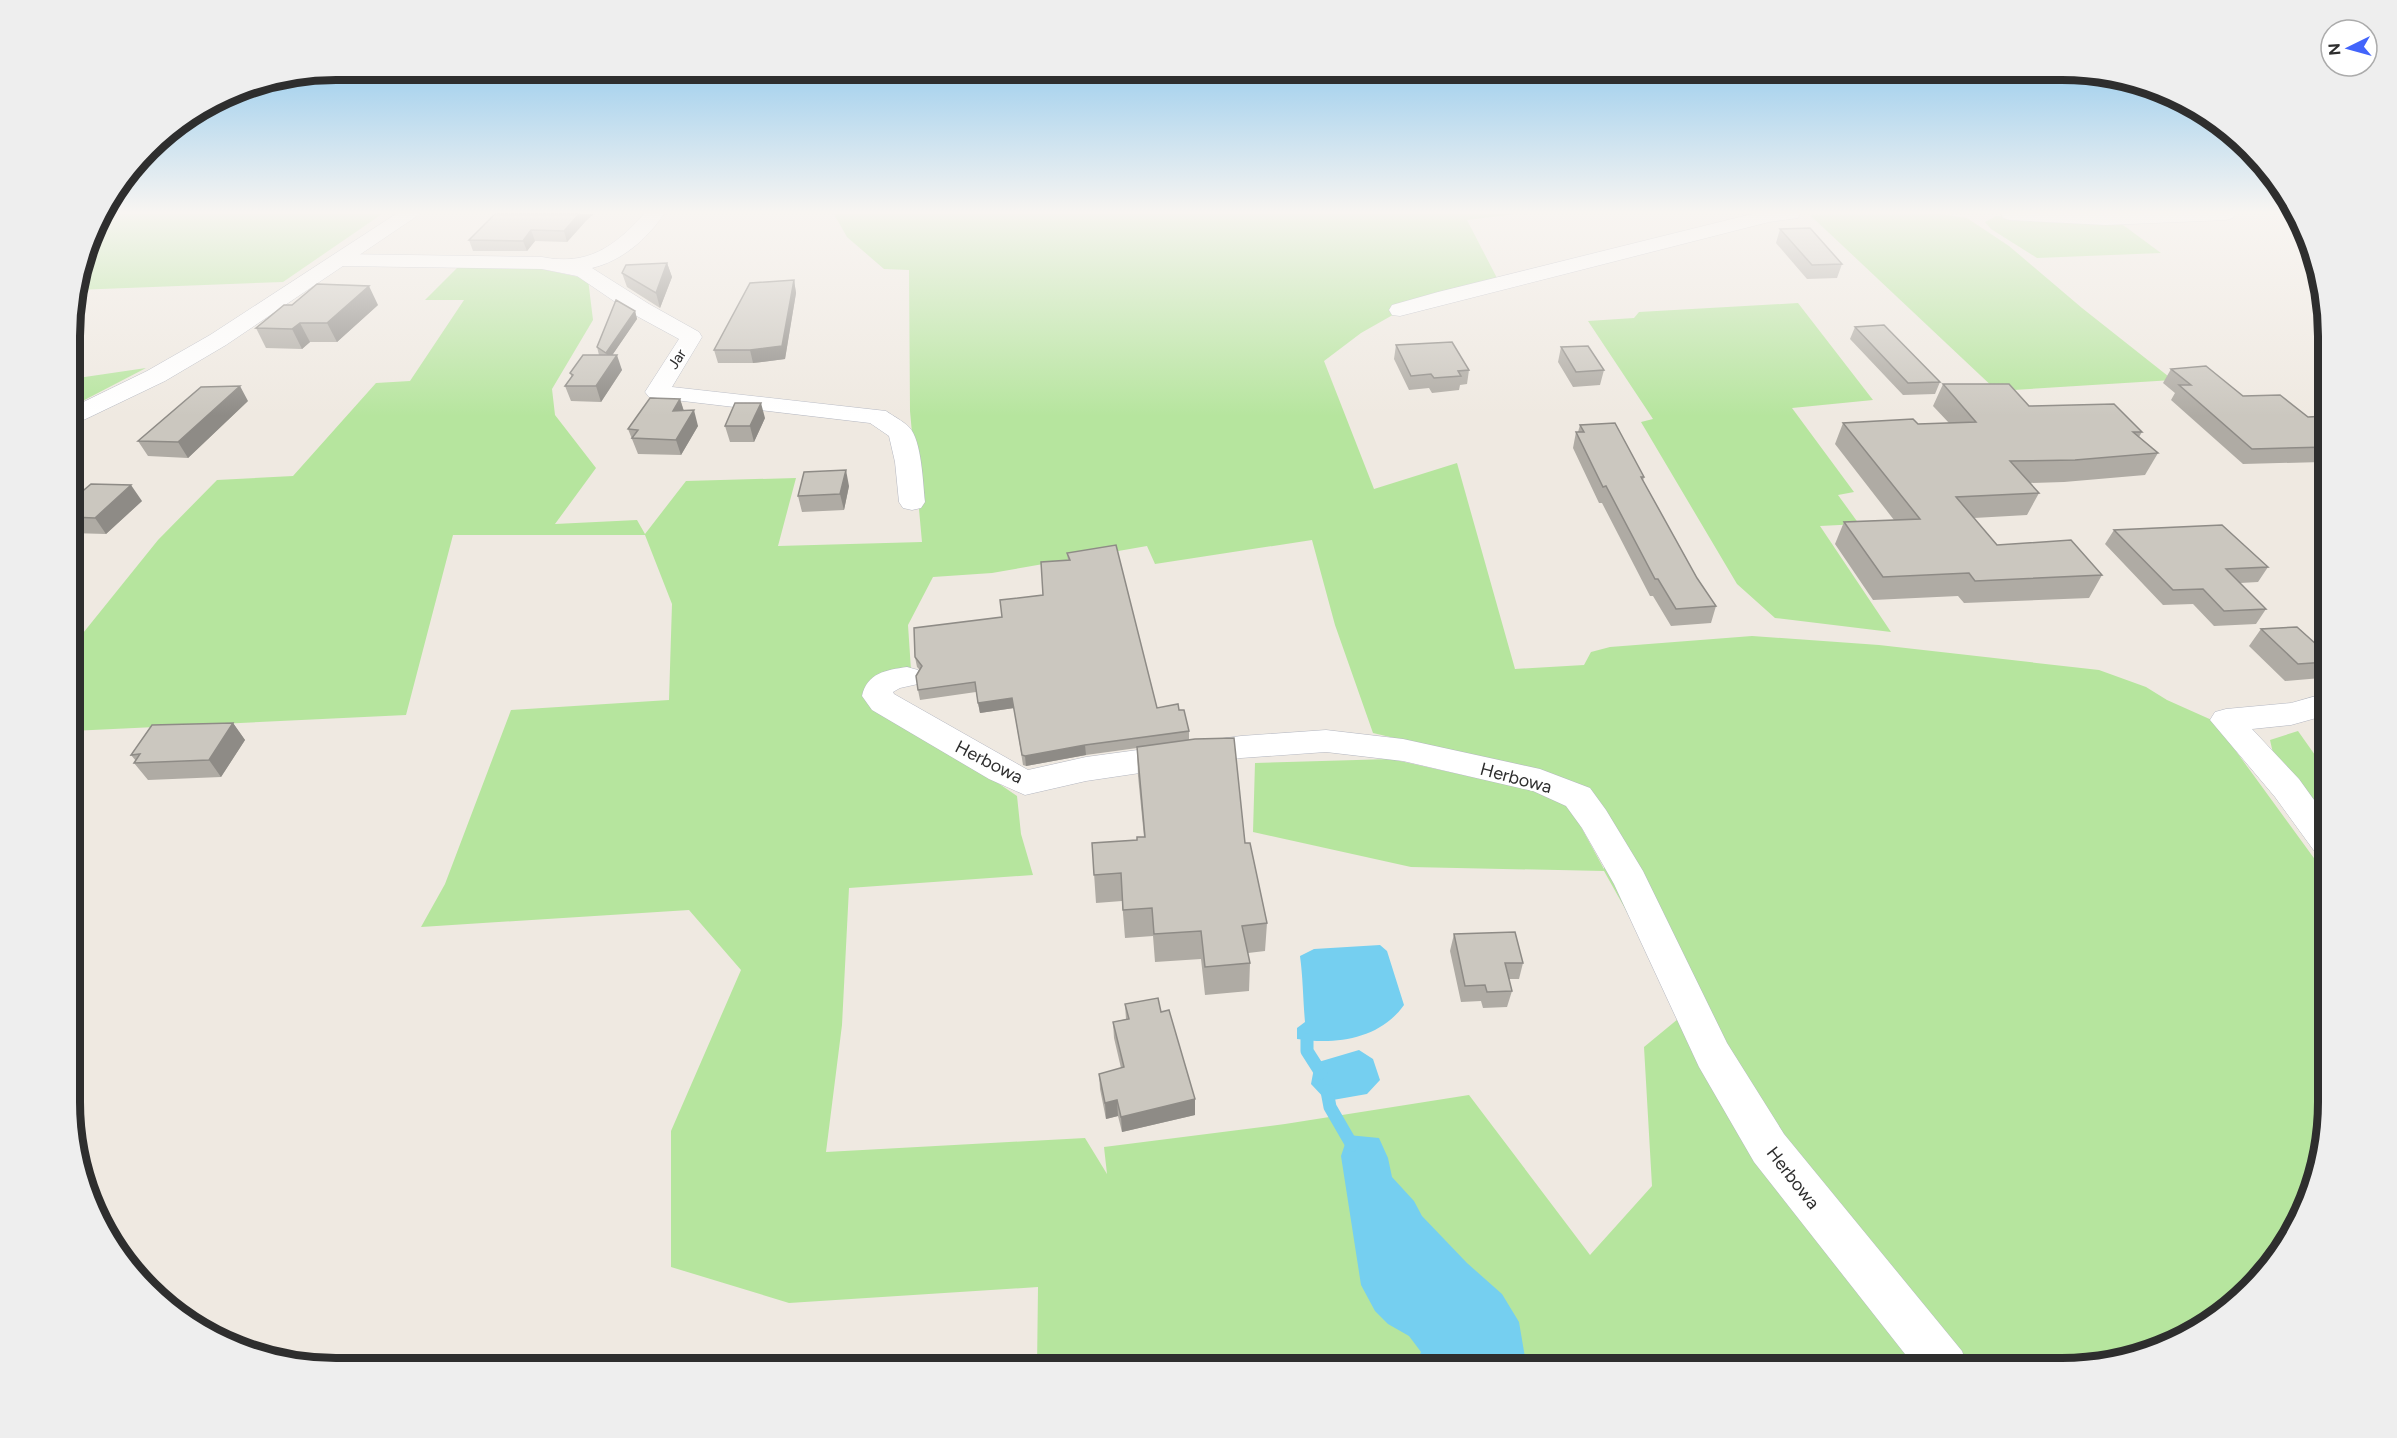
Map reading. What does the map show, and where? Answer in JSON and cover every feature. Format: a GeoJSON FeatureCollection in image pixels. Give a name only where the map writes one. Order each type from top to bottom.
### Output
{"type":"FeatureCollection","features":[{"type":"Feature","properties":{"kind":"street"},"geometry":{"type":"LineString","coordinates":[[80,414],[174,367],[308,281]]}},
{"type":"Feature","properties":{"kind":"street","name":"Jar"},"geometry":{"type":"LineString","coordinates":[[599,281],[691,337],[657,392],[877,416],[901,433],[908,462],[912,502]]}},
{"type":"Feature","properties":{"kind":"street"},"geometry":{"type":"LineString","coordinates":[[1400,310],[1505,281]]}},
{"type":"Feature","properties":{"kind":"street","name":"Herbowa"},"geometry":{"type":"LineString","coordinates":[[907,676],[884,683],[879,687],[877,696],[991,766],[1025,783],[1086,769],[1241,747],[1326,741],[1403,750],[1540,781],[1578,797],[1594,819],[1630,881],[1713,1055],[1769,1148],[1937,1358]]}},
{"type":"Feature","properties":{"kind":"street"},"geometry":{"type":"LineString","coordinates":[[2318,706],[2291,714],[2226,720],[2286,788],[2318,831]]}},
{"type":"Feature","properties":{"kind":"green space"},"geometry":{"type":"Polygon","coordinates":[[[85,281],[283,282],[83,290],[85,281]]]}},
{"type":"Feature","properties":{"kind":"green space"},"geometry":{"type":"Polygon","coordinates":[[[444,281],[588,281],[593,320],[552,389],[555,415],[596,468],[555,524],[637,520],[645,534],[686,481],[796,478],[778,546],[922,542],[910,411],[909,281],[1495,281],[1398,312],[1361,333],[1324,361],[1374,489],[1457,463],[1515,669],[1584,665],[1591,652],[1610,647],[1752,636],[1879,645],[2099,670],[2146,687],[2167,700],[2214,721],[2318,864],[2317,1119],[2309,1169],[2298,1201],[2283,1231],[2265,1258],[2243,1284],[2217,1306],[2190,1324],[2160,1339],[2128,1350],[2078,1358],[1037,1358],[1038,1287],[789,1303],[671,1267],[671,1131],[741,970],[689,910],[421,927],[445,884],[511,710],[669,700],[672,604],[645,535],[453,535],[406,715],[80,731],[80,637],[158,540],[217,480],[293,476],[376,383],[410,381],[464,300],[425,300],[444,281]],[[1312,540],[1155,564],[1147,546],[992,573],[933,577],[908,625],[911,670],[869,695],[1017,796],[1021,834],[1033,875],[849,888],[842,1025],[826,1152],[1085,1138],[1107,1174],[1104,1147],[1285,1124],[1469,1095],[1590,1255],[1652,1186],[1644,1047],[1684,1014],[1604,871],[1411,867],[1253,832],[1255,763],[1391,759],[1544,793],[1569,805],[1604,869],[1611,829],[1535,771],[1373,733],[1335,625],[1312,540]]]}},
{"type":"Feature","properties":{"kind":"green space"},"geometry":{"type":"Polygon","coordinates":[[[1880,281],[2050,281],[2173,380],[1997,391],[1880,281]]]}},
{"type":"Feature","properties":{"kind":"green space"},"geometry":{"type":"Polygon","coordinates":[[[1798,303],[1873,400],[1792,408],[1854,492],[1838,495],[1859,524],[1820,526],[1891,632],[1775,618],[1737,584],[1641,422],[1653,419],[1588,321],[1634,318],[1639,312],[1798,303]]]}},
{"type":"Feature","properties":{"kind":"green space"},"geometry":{"type":"Polygon","coordinates":[[[146,368],[80,402],[80,378],[146,368]]]}},
{"type":"Feature","properties":{"kind":"green space"},"geometry":{"type":"Polygon","coordinates":[[[2298,731],[2318,759],[2318,816],[2275,762],[2270,740],[2298,731]]]}},
{"type":"Feature","properties":{"kind":"water"},"geometry":{"type":"Polygon","coordinates":[[[1380,945],[1387,951],[1404,1005],[1383,1026],[1356,1037],[1327,1041],[1297,1039],[1297,1028],[1305,1022],[1300,956],[1314,949],[1380,945]]]}},
{"type":"Feature","properties":{"kind":"water"},"geometry":{"type":"Polygon","coordinates":[[[1359,1050],[1373,1059],[1380,1080],[1367,1094],[1327,1101],[1311,1084],[1315,1063],[1359,1050]]]}},
{"type":"Feature","properties":{"kind":"water"},"geometry":{"type":"Polygon","coordinates":[[[1348,1135],[1379,1138],[1388,1158],[1392,1177],[1414,1201],[1422,1216],[1467,1263],[1502,1294],[1519,1322],[1525,1358],[1418,1358],[1421,1352],[1409,1336],[1388,1324],[1375,1311],[1361,1285],[1341,1156],[1348,1135]]]}},
{"type":"Feature","properties":{"kind":"building"},"geometry":{"type":"Polygon","coordinates":[[[636,281],[660,281],[656,293],[636,281]]]}},
{"type":"Feature","properties":{"kind":"building"},"geometry":{"type":"Polygon","coordinates":[[[794,281],[782,346],[750,350],[714,350],[750,283],[794,281]]]}},
{"type":"Feature","properties":{"kind":"building"},"geometry":{"type":"Polygon","coordinates":[[[317,284],[369,286],[327,323],[300,323],[292,329],[256,328],[284,305],[292,305],[317,284]]]}},
{"type":"Feature","properties":{"kind":"building"},"geometry":{"type":"Polygon","coordinates":[[[616,300],[635,311],[606,353],[597,347],[616,300]]]}},
{"type":"Feature","properties":{"kind":"building"},"geometry":{"type":"Polygon","coordinates":[[[1884,325],[1940,382],[1908,383],[1855,327],[1884,325]]]}},
{"type":"Feature","properties":{"kind":"building"},"geometry":{"type":"Polygon","coordinates":[[[1452,342],[1469,370],[1458,371],[1461,376],[1434,378],[1431,374],[1411,376],[1396,345],[1452,342]]]}},
{"type":"Feature","properties":{"kind":"building"},"geometry":{"type":"Polygon","coordinates":[[[1588,346],[1604,370],[1576,372],[1561,347],[1588,346]]]}},
{"type":"Feature","properties":{"kind":"building"},"geometry":{"type":"Polygon","coordinates":[[[583,355],[617,355],[596,386],[565,386],[573,375],[570,373],[583,355]]]}},
{"type":"Feature","properties":{"kind":"building"},"geometry":{"type":"Polygon","coordinates":[[[2206,366],[2243,396],[2280,395],[2308,417],[2318,416],[2318,447],[2252,449],[2179,385],[2191,385],[2171,369],[2206,366]]]}},
{"type":"Feature","properties":{"kind":"building"},"geometry":{"type":"Polygon","coordinates":[[[1943,384],[2009,384],[2029,406],[2114,404],[2142,432],[2133,432],[2158,453],[2075,460],[2010,461],[2039,493],[1956,497],[1997,545],[2071,540],[2102,575],[1975,581],[1969,573],[1883,577],[1844,522],[1920,519],[1843,423],[1913,419],[1918,424],[1976,422],[1943,384]]]}},
{"type":"Feature","properties":{"kind":"building"},"geometry":{"type":"Polygon","coordinates":[[[240,386],[178,442],[138,441],[201,387],[240,386]]]}},
{"type":"Feature","properties":{"kind":"building"},"geometry":{"type":"Polygon","coordinates":[[[650,398],[680,399],[673,411],[694,410],[676,440],[632,438],[638,430],[628,429],[650,398]]]}},
{"type":"Feature","properties":{"kind":"building"},"geometry":{"type":"Polygon","coordinates":[[[735,403],[761,403],[750,426],[725,426],[735,403]]]}},
{"type":"Feature","properties":{"kind":"building"},"geometry":{"type":"Polygon","coordinates":[[[1615,423],[1644,477],[1641,477],[1697,578],[1716,606],[1676,609],[1658,579],[1655,579],[1606,486],[1603,487],[1576,432],[1584,432],[1580,425],[1615,423]]]}},
{"type":"Feature","properties":{"kind":"building"},"geometry":{"type":"Polygon","coordinates":[[[846,470],[840,494],[798,496],[804,472],[846,470]]]}},
{"type":"Feature","properties":{"kind":"building"},"geometry":{"type":"Polygon","coordinates":[[[91,484],[131,485],[95,518],[80,517],[80,493],[91,484]]]}},
{"type":"Feature","properties":{"kind":"building"},"geometry":{"type":"Polygon","coordinates":[[[2222,525],[2268,567],[2226,569],[2266,609],[2224,611],[2203,589],[2173,590],[2114,530],[2222,525]]]}},
{"type":"Feature","properties":{"kind":"building"},"geometry":{"type":"Polygon","coordinates":[[[1116,545],[1157,708],[1178,704],[1179,710],[1184,710],[1189,731],[1085,745],[1025,756],[1022,755],[1012,698],[978,703],[975,682],[918,690],[916,676],[922,666],[915,657],[914,628],[1002,617],[1000,600],[1043,595],[1041,562],[1070,560],[1067,553],[1116,545]]]}},
{"type":"Feature","properties":{"kind":"building"},"geometry":{"type":"Polygon","coordinates":[[[2297,627],[2318,646],[2318,663],[2298,664],[2261,629],[2297,627]]]}},
{"type":"Feature","properties":{"kind":"building"},"geometry":{"type":"Polygon","coordinates":[[[233,723],[209,760],[134,763],[140,754],[131,755],[152,725],[233,723]]]}},
{"type":"Feature","properties":{"kind":"building"},"geometry":{"type":"Polygon","coordinates":[[[1234,738],[1245,843],[1250,843],[1267,923],[1242,926],[1250,963],[1205,967],[1201,931],[1154,934],[1152,908],[1123,910],[1121,873],[1094,875],[1092,843],[1137,840],[1137,837],[1145,837],[1137,747],[1195,739],[1234,738]]]}},
{"type":"Feature","properties":{"kind":"building"},"geometry":{"type":"Polygon","coordinates":[[[1515,932],[1523,963],[1505,963],[1512,991],[1487,992],[1485,985],[1465,986],[1454,934],[1515,932]]]}},
{"type":"Feature","properties":{"kind":"building"},"geometry":{"type":"Polygon","coordinates":[[[1158,998],[1161,1012],[1169,1010],[1195,1099],[1121,1117],[1117,1100],[1105,1103],[1099,1074],[1124,1067],[1113,1022],[1129,1019],[1125,1004],[1158,998]]]}},
{"type":"Feature","properties":{"kind":"waterway"},"geometry":{"type":"LineString","coordinates":[[1307,1040],[1307,1051],[1321,1073]]}},
{"type":"Feature","properties":{"kind":"waterway"},"geometry":{"type":"LineString","coordinates":[[1327,1091],[1330,1107],[1352,1145]]}}]}
